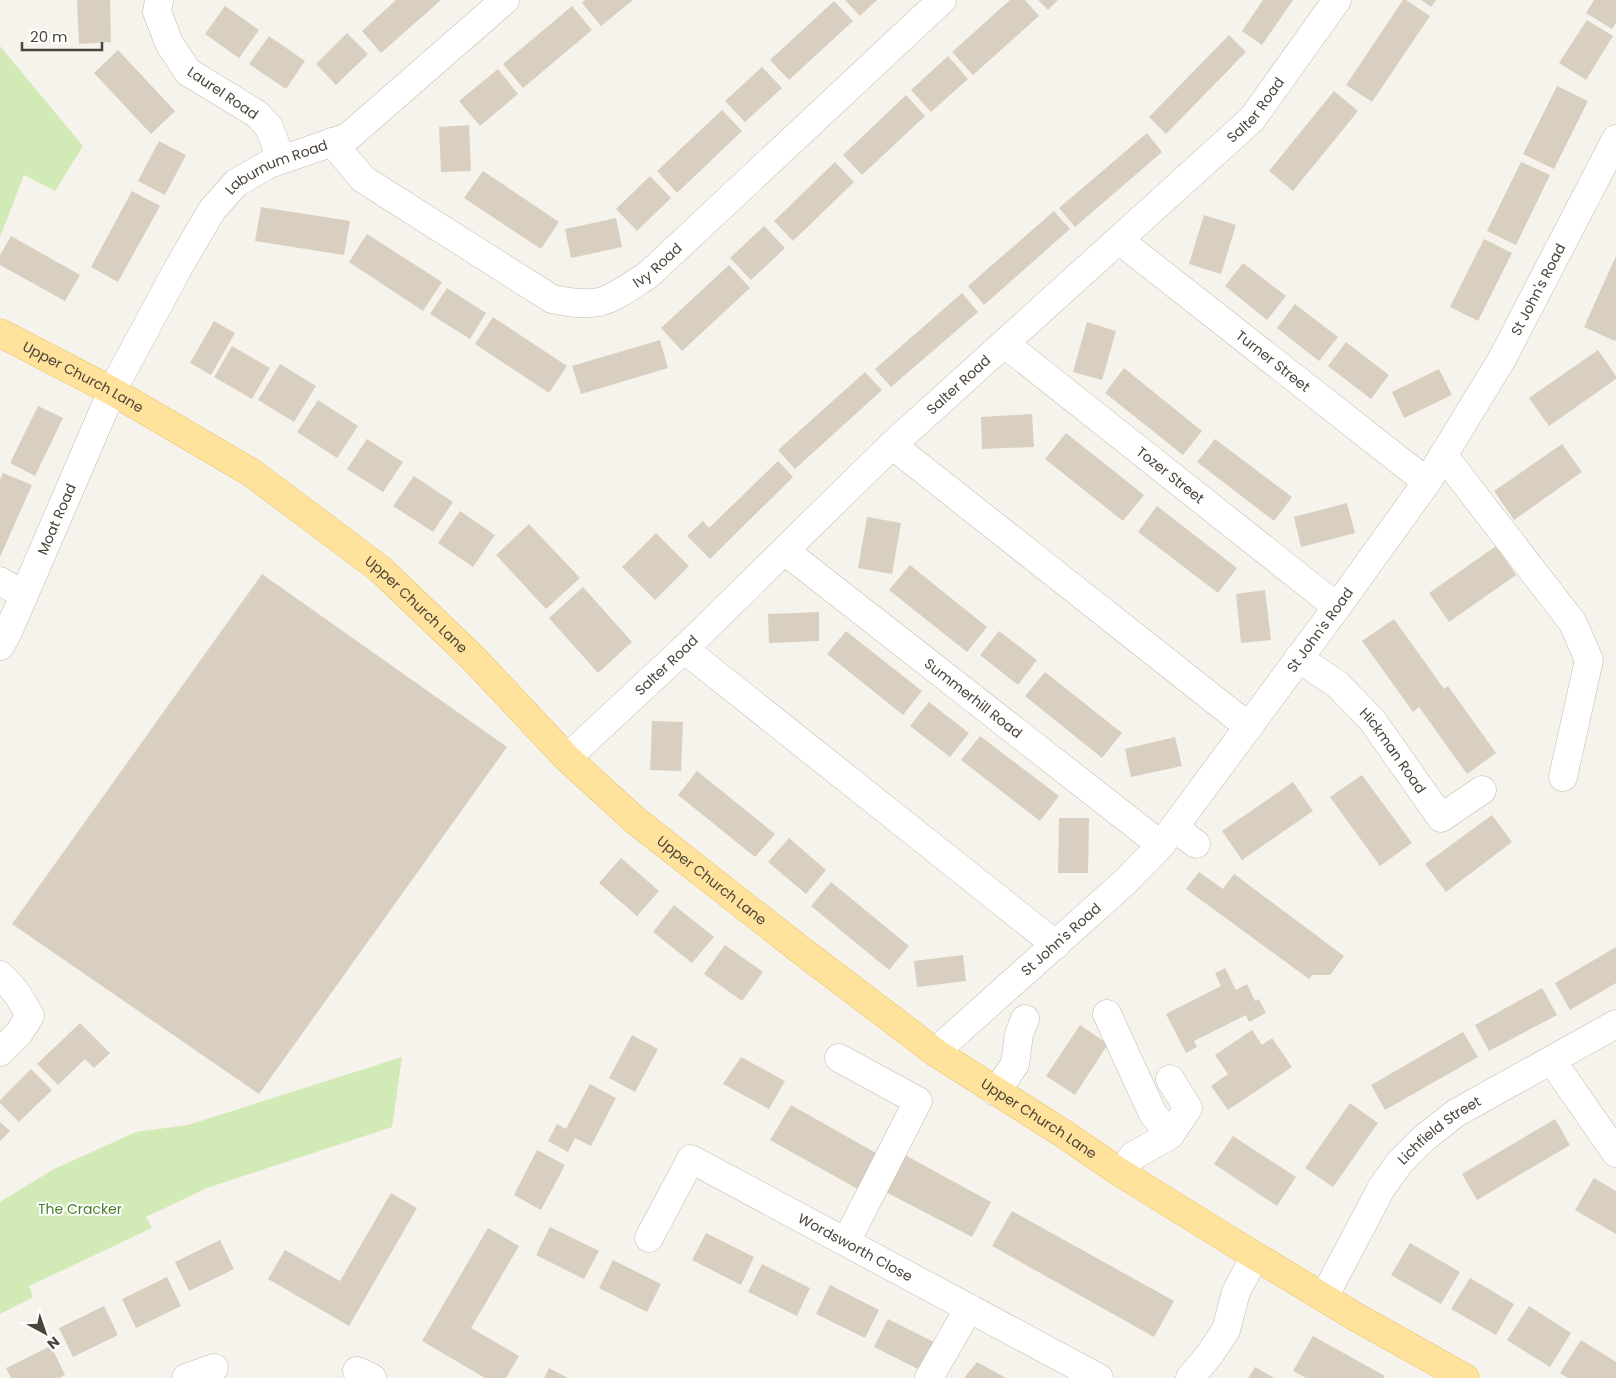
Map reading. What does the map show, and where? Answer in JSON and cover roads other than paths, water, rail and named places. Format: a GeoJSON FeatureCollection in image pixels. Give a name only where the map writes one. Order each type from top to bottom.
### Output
{"type":"FeatureCollection","features":[{"type":"Feature","properties":{"kind":"main road","name":"Upper Church Lane"},"geometry":{"type":"LineString","coordinates":[[0,333],[112,391],[252,473],[380,569],[472,657],[567,758],[636,821],[935,1052],[1064,1134],[1121,1173],[1255,1256],[1356,1317],[1465,1378]]}},
{"type":"Feature","properties":{"kind":"street","name":"Laurel Road"},"geometry":{"type":"LineString","coordinates":[[159,0],[157,12],[169,43],[188,72],[257,114],[269,127],[281,159]]}},
{"type":"Feature","properties":{"kind":"street","name":"Laburnum Road"},"geometry":{"type":"LineString","coordinates":[[112,391],[177,270],[212,210],[236,183],[281,159],[348,137],[505,0]]}},
{"type":"Feature","properties":{"kind":"street","name":"Ivy Road"},"geometry":{"type":"LineString","coordinates":[[332,142],[363,179],[552,299],[574,303],[600,302],[648,275],[942,0]]}},
{"type":"Feature","properties":{"kind":"street","name":"Salter Road"},"geometry":{"type":"LineString","coordinates":[[567,758],[684,649],[892,445],[1252,118],[1338,0]]}},
{"type":"Feature","properties":{"kind":"street","name":"St John's Road"},"geometry":{"type":"LineString","coordinates":[[935,1052],[1125,882],[1168,837],[1337,607],[1444,456],[1608,175],[1616,139]]}},
{"type":"Feature","properties":{"kind":"street","name":"Turner Street"},"geometry":{"type":"LineString","coordinates":[[1118,240],[1427,482]]}},
{"type":"Feature","properties":{"kind":"street","name":"Tozer Street"},"geometry":{"type":"LineString","coordinates":[[1005,344],[1337,607]]}},
{"type":"Feature","properties":{"kind":"street","name":"Moat Road"},"geometry":{"type":"LineString","coordinates":[[0,646],[8,632],[112,391]]}},
{"type":"Feature","properties":{"kind":"street"},"geometry":{"type":"LineString","coordinates":[[892,445],[1249,727]]}},
{"type":"Feature","properties":{"kind":"street"},"geometry":{"type":"LineString","coordinates":[[1444,456],[1573,623],[1589,660],[1563,777]]}},
{"type":"Feature","properties":{"kind":"street","name":"Summerhill Road"},"geometry":{"type":"LineString","coordinates":[[785,551],[1168,837],[1196,844]]}},
{"type":"Feature","properties":{"kind":"street"},"geometry":{"type":"LineString","coordinates":[[0,581],[24,595]]}},
{"type":"Feature","properties":{"kind":"street"},"geometry":{"type":"LineString","coordinates":[[684,649],[1056,944]]}},
{"type":"Feature","properties":{"kind":"street","name":"Hickman Road"},"geometry":{"type":"LineString","coordinates":[[1298,658],[1337,684],[1372,720],[1441,818],[1482,790]]}},
{"type":"Feature","properties":{"kind":"street"},"geometry":{"type":"LineString","coordinates":[[0,975],[22,999],[30,1016],[19,1033],[0,1052]]}},
{"type":"Feature","properties":{"kind":"street"},"geometry":{"type":"LineString","coordinates":[[1107,1014],[1153,1114],[1170,1134]]}},
{"type":"Feature","properties":{"kind":"street"},"geometry":{"type":"LineString","coordinates":[[996,1092],[1016,1064],[1019,1034],[1025,1019]]}},
{"type":"Feature","properties":{"kind":"street","name":"Lichfield Street"},"geometry":{"type":"LineString","coordinates":[[1324,1297],[1382,1186],[1400,1162],[1424,1138],[1456,1113],[1616,1024]]}},
{"type":"Feature","properties":{"kind":"street"},"geometry":{"type":"LineString","coordinates":[[839,1058],[918,1101],[846,1242]]}},
{"type":"Feature","properties":{"kind":"street"},"geometry":{"type":"LineString","coordinates":[[1552,1061],[1616,1153]]}},
{"type":"Feature","properties":{"kind":"street"},"geometry":{"type":"LineString","coordinates":[[1121,1173],[1133,1156],[1170,1134],[1188,1108],[1170,1079]]}},
{"type":"Feature","properties":{"kind":"street","name":"Wordsworth Close"},"geometry":{"type":"LineString","coordinates":[[649,1238],[690,1158],[1099,1378]]}},
{"type":"Feature","properties":{"kind":"street"},"geometry":{"type":"LineString","coordinates":[[1190,1378],[1210,1354],[1226,1330],[1236,1292],[1255,1256]]}},
{"type":"Feature","properties":{"kind":"street"},"geometry":{"type":"LineString","coordinates":[[1178,1378],[1208,1323],[1236,1292]]}},
{"type":"Feature","properties":{"kind":"street"},"geometry":{"type":"LineString","coordinates":[[929,1378],[969,1308]]}},
{"type":"Feature","properties":{"kind":"street"},"geometry":{"type":"LineString","coordinates":[[186,1378],[214,1368]]}},
{"type":"Feature","properties":{"kind":"park label","name":"The Cracker"},"geometry":{"type":"Point","coordinates":[80,1209]}}]}
